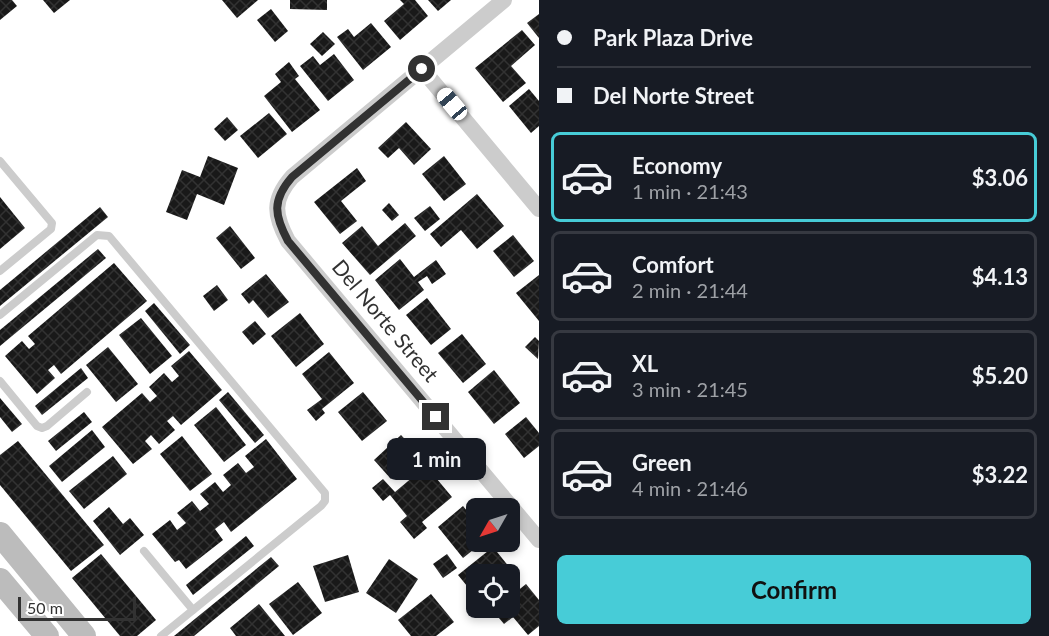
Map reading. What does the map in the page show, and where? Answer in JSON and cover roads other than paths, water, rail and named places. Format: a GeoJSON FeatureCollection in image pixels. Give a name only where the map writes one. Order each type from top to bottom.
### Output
{"type":"FeatureCollection","features":[{"type":"Feature","properties":{"kind":"main road"},"geometry":{"type":"LineString","coordinates":[[0,534],[84,636]]}},
{"type":"Feature","properties":{"kind":"main road"},"geometry":{"type":"LineString","coordinates":[[0,580],[41,630],[64,636]]}},
{"type":"Feature","properties":{"kind":"street","name":"Del Norte Street"},"geometry":{"type":"LineString","coordinates":[[504,0],[291,178],[283,187],[276,203],[279,223],[288,241],[539,540]]}},
{"type":"Feature","properties":{"kind":"street"},"geometry":{"type":"LineString","coordinates":[[422,69],[539,208]]}},
{"type":"Feature","properties":{"kind":"lane"},"geometry":{"type":"LineString","coordinates":[[0,162],[52,223],[51,229],[0,272]]}},
{"type":"Feature","properties":{"kind":"lane"},"geometry":{"type":"LineString","coordinates":[[0,315],[97,235],[109,236],[325,493],[325,501],[321,506],[161,636]]}},
{"type":"Feature","properties":{"kind":"lane"},"geometry":{"type":"LineString","coordinates":[[0,381],[37,426],[42,428],[87,392]]}},
{"type":"Feature","properties":{"kind":"lane"},"geometry":{"type":"LineString","coordinates":[[144,551],[193,610]]}}]}
